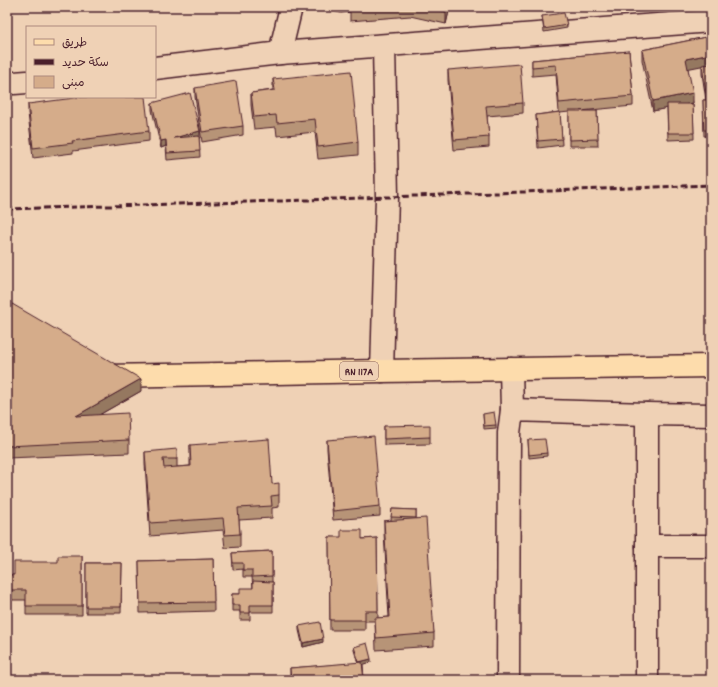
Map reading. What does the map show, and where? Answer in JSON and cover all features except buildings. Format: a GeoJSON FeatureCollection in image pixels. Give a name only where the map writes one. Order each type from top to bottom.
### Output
{"type":"FeatureCollection","features":[{"type":"Feature","properties":{"kind":"main road","name":"RN 117A"},"geometry":{"type":"LineString","coordinates":[[87,376],[711,366]]}},
{"type":"Feature","properties":{"kind":"street"},"geometry":{"type":"LineString","coordinates":[[280,53],[291,7]]}},
{"type":"Feature","properties":{"kind":"street"},"geometry":{"type":"LineString","coordinates":[[156,68],[280,53],[711,21]]}},
{"type":"Feature","properties":{"kind":"street"},"geometry":{"type":"LineString","coordinates":[[382,371],[387,197],[384,46]]}},
{"type":"Feature","properties":{"kind":"street"},"geometry":{"type":"LineString","coordinates":[[7,83],[14,84],[26,82]]}},
{"type":"Feature","properties":{"kind":"street"},"geometry":{"type":"LineString","coordinates":[[508,680],[509,433],[512,410],[511,369]]}},
{"type":"Feature","properties":{"kind":"street"},"geometry":{"type":"LineString","coordinates":[[512,410],[711,415]]}},
{"type":"Feature","properties":{"kind":"street"},"geometry":{"type":"LineString","coordinates":[[647,414],[648,680]]}},
{"type":"Feature","properties":{"kind":"street"},"geometry":{"type":"LineString","coordinates":[[647,546],[711,546]]}},
{"type":"Feature","properties":{"kind":"railway"},"geometry":{"type":"LineString","coordinates":[[7,209],[280,201],[711,185]]}}]}
